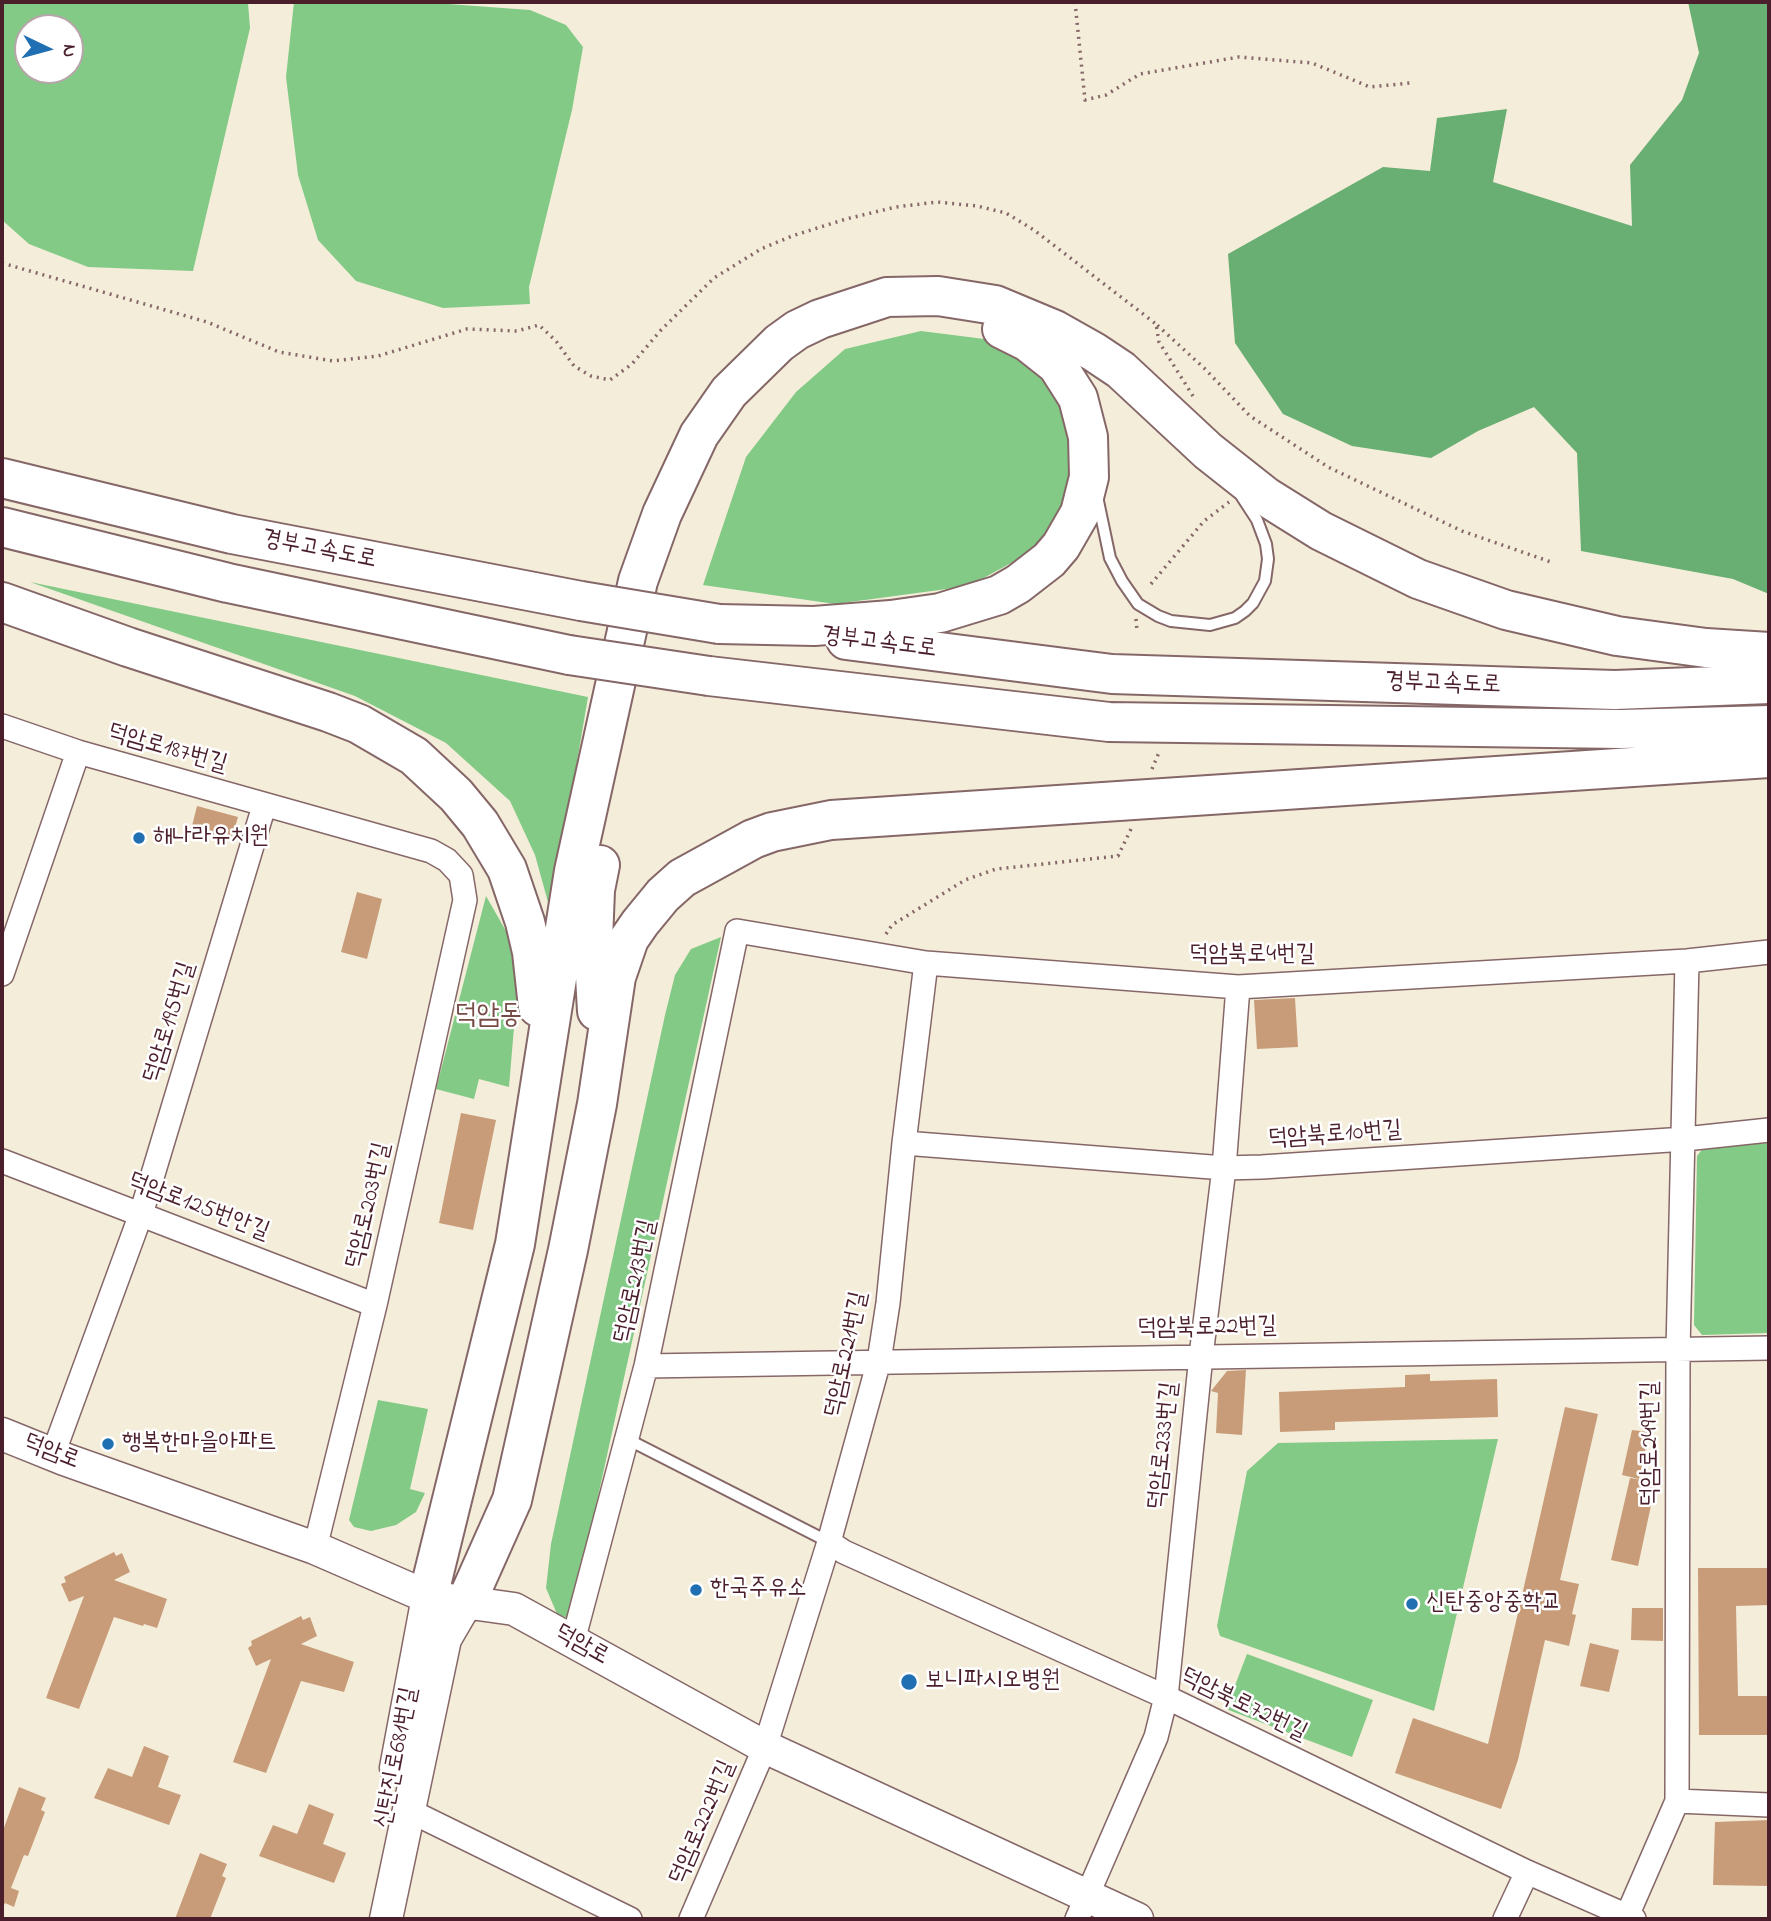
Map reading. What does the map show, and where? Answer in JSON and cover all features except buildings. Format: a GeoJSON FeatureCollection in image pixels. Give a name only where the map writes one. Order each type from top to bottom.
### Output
{"type":"FeatureCollection","features":[{"type":"Feature","properties":{"kind":"highway"},"geometry":{"type":"LineString","coordinates":[[428,1597],[514,1244],[574,871],[638,581],[662,514],[699,435],[729,392],[762,358],[797,330],[847,309],[887,297],[922,295],[974,300],[1013,311],[1077,341],[1108,361],[1208,451],[1265,496],[1321,531],[1384,564],[1450,591],[1518,613],[1617,636],[1706,648],[1769,652]]}},
{"type":"Feature","properties":{"kind":"highway"},"geometry":{"type":"LineString","coordinates":[[597,1104],[599,1042],[594,982],[594,906],[616,787],[664,575],[682,520],[708,462],[738,416],[755,396],[792,363],[833,337],[865,326],[899,319],[940,317],[986,324],[1028,342],[1057,365],[1077,398],[1084,417],[1090,457],[1086,495],[1080,513],[1061,546],[1034,573],[999,595],[950,611],[879,621],[814,626],[719,624]]}},
{"type":"Feature","properties":{"kind":"highway","name":"경부고속도로"},"geometry":{"type":"LineString","coordinates":[[2,478],[232,534],[581,601],[719,624],[1112,674],[1615,690],[1769,684]]}},
{"type":"Feature","properties":{"kind":"highway","name":"경부고속도로"},"geometry":{"type":"LineString","coordinates":[[2,527],[228,583],[569,655],[709,676],[1110,722],[1621,729],[1769,725]]}},
{"type":"Feature","properties":{"kind":"highway"},"geometry":{"type":"LineString","coordinates":[[2,602],[359,724],[414,756],[456,795],[480,824],[516,892],[525,922],[536,980],[541,1075]]}},
{"type":"Feature","properties":{"kind":"highway"},"geometry":{"type":"LineString","coordinates":[[466,1603],[512,1500],[568,1250],[597,1104],[616,977],[629,939],[663,895],[682,878],[728,851],[772,832],[831,820],[1769,758]]}},
{"type":"Feature","properties":{"kind":"street"},"geometry":{"type":"LineString","coordinates":[[2,726],[78,752]]}},
{"type":"Feature","properties":{"kind":"street","name":"덕암로187번길"},"geometry":{"type":"LineString","coordinates":[[2,974],[78,752],[182,780],[264,806]]}},
{"type":"Feature","properties":{"kind":"street","name":"덕암로203번길"},"geometry":{"type":"LineString","coordinates":[[264,806],[431,851],[447,860],[461,875],[465,900],[375,1305],[315,1548]]}},
{"type":"Feature","properties":{"kind":"street","name":"덕암로195번길"},"geometry":{"type":"LineString","coordinates":[[53,1454],[141,1213],[264,806]]}},
{"type":"Feature","properties":{"kind":"street","name":"덕암북로4번길"},"geometry":{"type":"LineString","coordinates":[[737,930],[926,963],[1238,987],[1687,961],[1769,952]]}},
{"type":"Feature","properties":{"kind":"street","name":"덕암로213번길"},"geometry":{"type":"LineString","coordinates":[[573,1641],[646,1366],[737,930]]}},
{"type":"Feature","properties":{"kind":"street","name":"덕암로249번길"},"geometry":{"type":"LineString","coordinates":[[1631,1918],[1677,1801],[1678,1350],[1685,1139],[1687,961]]}},
{"type":"Feature","properties":{"kind":"street","name":"덕암로221번길"},"geometry":{"type":"LineString","coordinates":[[765,1747],[829,1542],[879,1361],[888,1303],[926,963]]}},
{"type":"Feature","properties":{"kind":"street","name":"덕암로233번길"},"geometry":{"type":"LineString","coordinates":[[1082,1908],[1156,1737],[1166,1698],[1201,1356],[1224,1168],[1238,987]]}},
{"type":"Feature","properties":{"kind":"street","name":"덕암북로10번길"},"geometry":{"type":"LineString","coordinates":[[904,1143],[1224,1168],[1685,1139],[1769,1130]]}},
{"type":"Feature","properties":{"kind":"street","name":"덕암로125번안길"},"geometry":{"type":"LineString","coordinates":[[2,1161],[375,1305]]}},
{"type":"Feature","properties":{"kind":"street","name":"덕암북로22번길"},"geometry":{"type":"LineString","coordinates":[[646,1366],[1769,1349]]}},
{"type":"Feature","properties":{"kind":"street","name":"덕암로"},"geometry":{"type":"LineString","coordinates":[[2,1434],[315,1548],[428,1597],[514,1608],[765,1747],[1082,1908],[1136,1919]]}},
{"type":"Feature","properties":{"kind":"street","name":"덕암북로72번길"},"geometry":{"type":"LineString","coordinates":[[829,1542],[844,1552],[1166,1698],[1527,1872],[1631,1918]]}},
{"type":"Feature","properties":{"kind":"street","name":"신탄진로681번길"},"geometry":{"type":"LineString","coordinates":[[366,1919],[428,1597]]}},
{"type":"Feature","properties":{"kind":"street","name":"신탄진로681번길"},"geometry":{"type":"LineString","coordinates":[[386,1919],[445,1639],[466,1603]]}},
{"type":"Feature","properties":{"kind":"street","name":"덕암로222번길"},"geometry":{"type":"LineString","coordinates":[[691,1919],[765,1747]]}},
{"type":"Feature","properties":{"kind":"street"},"geometry":{"type":"LineString","coordinates":[[1677,1801],[1769,1805]]}},
{"type":"Feature","properties":{"kind":"street","name":"신탄진로681번길"},"geometry":{"type":"LineString","coordinates":[[408,1810],[630,1919]]}},
{"type":"Feature","properties":{"kind":"street"},"geometry":{"type":"LineString","coordinates":[[1504,1919],[1527,1872]]}},
{"type":"Feature","properties":{"kind":"lane"},"geometry":{"type":"LineString","coordinates":[[1090,457],[1106,545],[1129,593],[1138,604],[1158,617],[1185,624],[1210,625],[1235,618],[1253,603],[1265,581],[1268,559],[1266,544],[1257,520],[1208,451]]}},
{"type":"Feature","properties":{"kind":"lane"},"geometry":{"type":"LineString","coordinates":[[627,1440],[829,1542]]}},
{"type":"Feature","properties":{"kind":"path"},"geometry":{"type":"LineString","coordinates":[[1075,2],[1086,100],[1106,95],[1140,75],[1239,57],[1312,63],[1370,87],[1410,83]]}},
{"type":"Feature","properties":{"kind":"path"},"geometry":{"type":"LineString","coordinates":[[2,262],[207,322],[279,352],[333,361],[378,356],[467,329],[517,331],[539,325],[556,341],[574,366],[591,376],[610,380],[632,364],[661,330],[714,278],[761,249],[846,219],[896,208],[937,202],[977,206],[1006,213],[1034,230],[1156,324],[1250,415],[1328,467],[1462,531],[1551,562]]}},
{"type":"Feature","properties":{"kind":"path"},"geometry":{"type":"LineString","coordinates":[[1156,324],[1159,342],[1196,401]]}},
{"type":"Feature","properties":{"kind":"path"},"geometry":{"type":"LineString","coordinates":[[1151,584],[1204,522],[1234,499]]}},
{"type":"Feature","properties":{"kind":"path"},"geometry":{"type":"LineString","coordinates":[[1149,778],[1161,746]]}},
{"type":"Feature","properties":{"kind":"path"},"geometry":{"type":"LineString","coordinates":[[873,953],[892,925],[965,880],[996,869],[1118,856],[1132,827]]}},
{"type":"Feature","properties":{"kind":"green space"},"geometry":{"type":"Polygon","coordinates":[[[2,2],[248,3],[250,28],[193,271],[88,267],[29,244],[2,220],[2,2]]]}},
{"type":"Feature","properties":{"kind":"green space"},"geometry":{"type":"Polygon","coordinates":[[[294,2],[421,2],[530,10],[566,25],[583,47],[572,110],[529,287],[530,304],[443,308],[356,281],[318,240],[298,175],[286,77],[294,2]]]}},
{"type":"Feature","properties":{"kind":"green space"},"geometry":{"type":"Polygon","coordinates":[[[1688,2],[1769,2],[1769,594],[1733,579],[1581,551],[1577,453],[1534,407],[1478,431],[1431,458],[1352,446],[1283,414],[1235,343],[1228,254],[1383,167],[1430,171],[1437,118],[1507,109],[1493,182],[1632,226],[1630,165],[1682,100],[1699,53],[1688,2]]]}},
{"type":"Feature","properties":{"kind":"green space"},"geometry":{"type":"Polygon","coordinates":[[[921,331],[1000,341],[1049,376],[1073,439],[1073,491],[1033,551],[969,586],[835,604],[703,585],[746,457],[796,392],[845,349],[921,331]]]}},
{"type":"Feature","properties":{"kind":"green space"},"geometry":{"type":"Polygon","coordinates":[[[30,582],[588,697],[551,913],[535,855],[510,801],[446,743],[355,696],[30,582]]]}},
{"type":"Feature","properties":{"kind":"green space"},"geometry":{"type":"Polygon","coordinates":[[[486,896],[510,938],[517,991],[509,1087],[479,1079],[474,1099],[436,1089],[486,896]]]}},
{"type":"Feature","properties":{"kind":"green space"},"geometry":{"type":"Polygon","coordinates":[[[721,937],[571,1619],[557,1614],[546,1588],[551,1544],[665,1015],[675,975],[691,949],[721,937]]]}},
{"type":"Feature","properties":{"kind":"green space"},"geometry":{"type":"Polygon","coordinates":[[[1769,1143],[1769,1333],[1702,1335],[1694,1325],[1697,1156],[1704,1147],[1769,1143]]]}},
{"type":"Feature","properties":{"kind":"green space"},"geometry":{"type":"Polygon","coordinates":[[[378,1400],[428,1409],[410,1489],[425,1493],[416,1512],[396,1525],[371,1531],[354,1527],[349,1520],[378,1400]]]}},
{"type":"Feature","properties":{"kind":"green space"},"geometry":{"type":"Polygon","coordinates":[[[1498,1439],[1434,1711],[1220,1636],[1217,1626],[1247,1471],[1278,1443],[1498,1439]]]}},
{"type":"Feature","properties":{"kind":"green space"},"geometry":{"type":"Polygon","coordinates":[[[1247,1654],[1373,1700],[1352,1757],[1226,1709],[1247,1654]]]}},
{"type":"Feature","properties":{"kind":"place","name":"해나라유치원"},"geometry":{"type":"Point","coordinates":[139,838]}},
{"type":"Feature","properties":{"kind":"place","name":"행복한마을아파트"},"geometry":{"type":"Point","coordinates":[108,1444]}},
{"type":"Feature","properties":{"kind":"place","name":"한국주유소"},"geometry":{"type":"Point","coordinates":[696,1590]}},
{"type":"Feature","properties":{"kind":"place","name":"신탄중앙중학교"},"geometry":{"type":"Point","coordinates":[1412,1604]}},
{"type":"Feature","properties":{"kind":"place","name":"보니파시오병원"},"geometry":{"type":"Point","coordinates":[909,1682]}},
{"type":"Feature","properties":{"kind":"district","name":"덕암동"},"geometry":{"type":"Point","coordinates":[488,1017]}}]}
